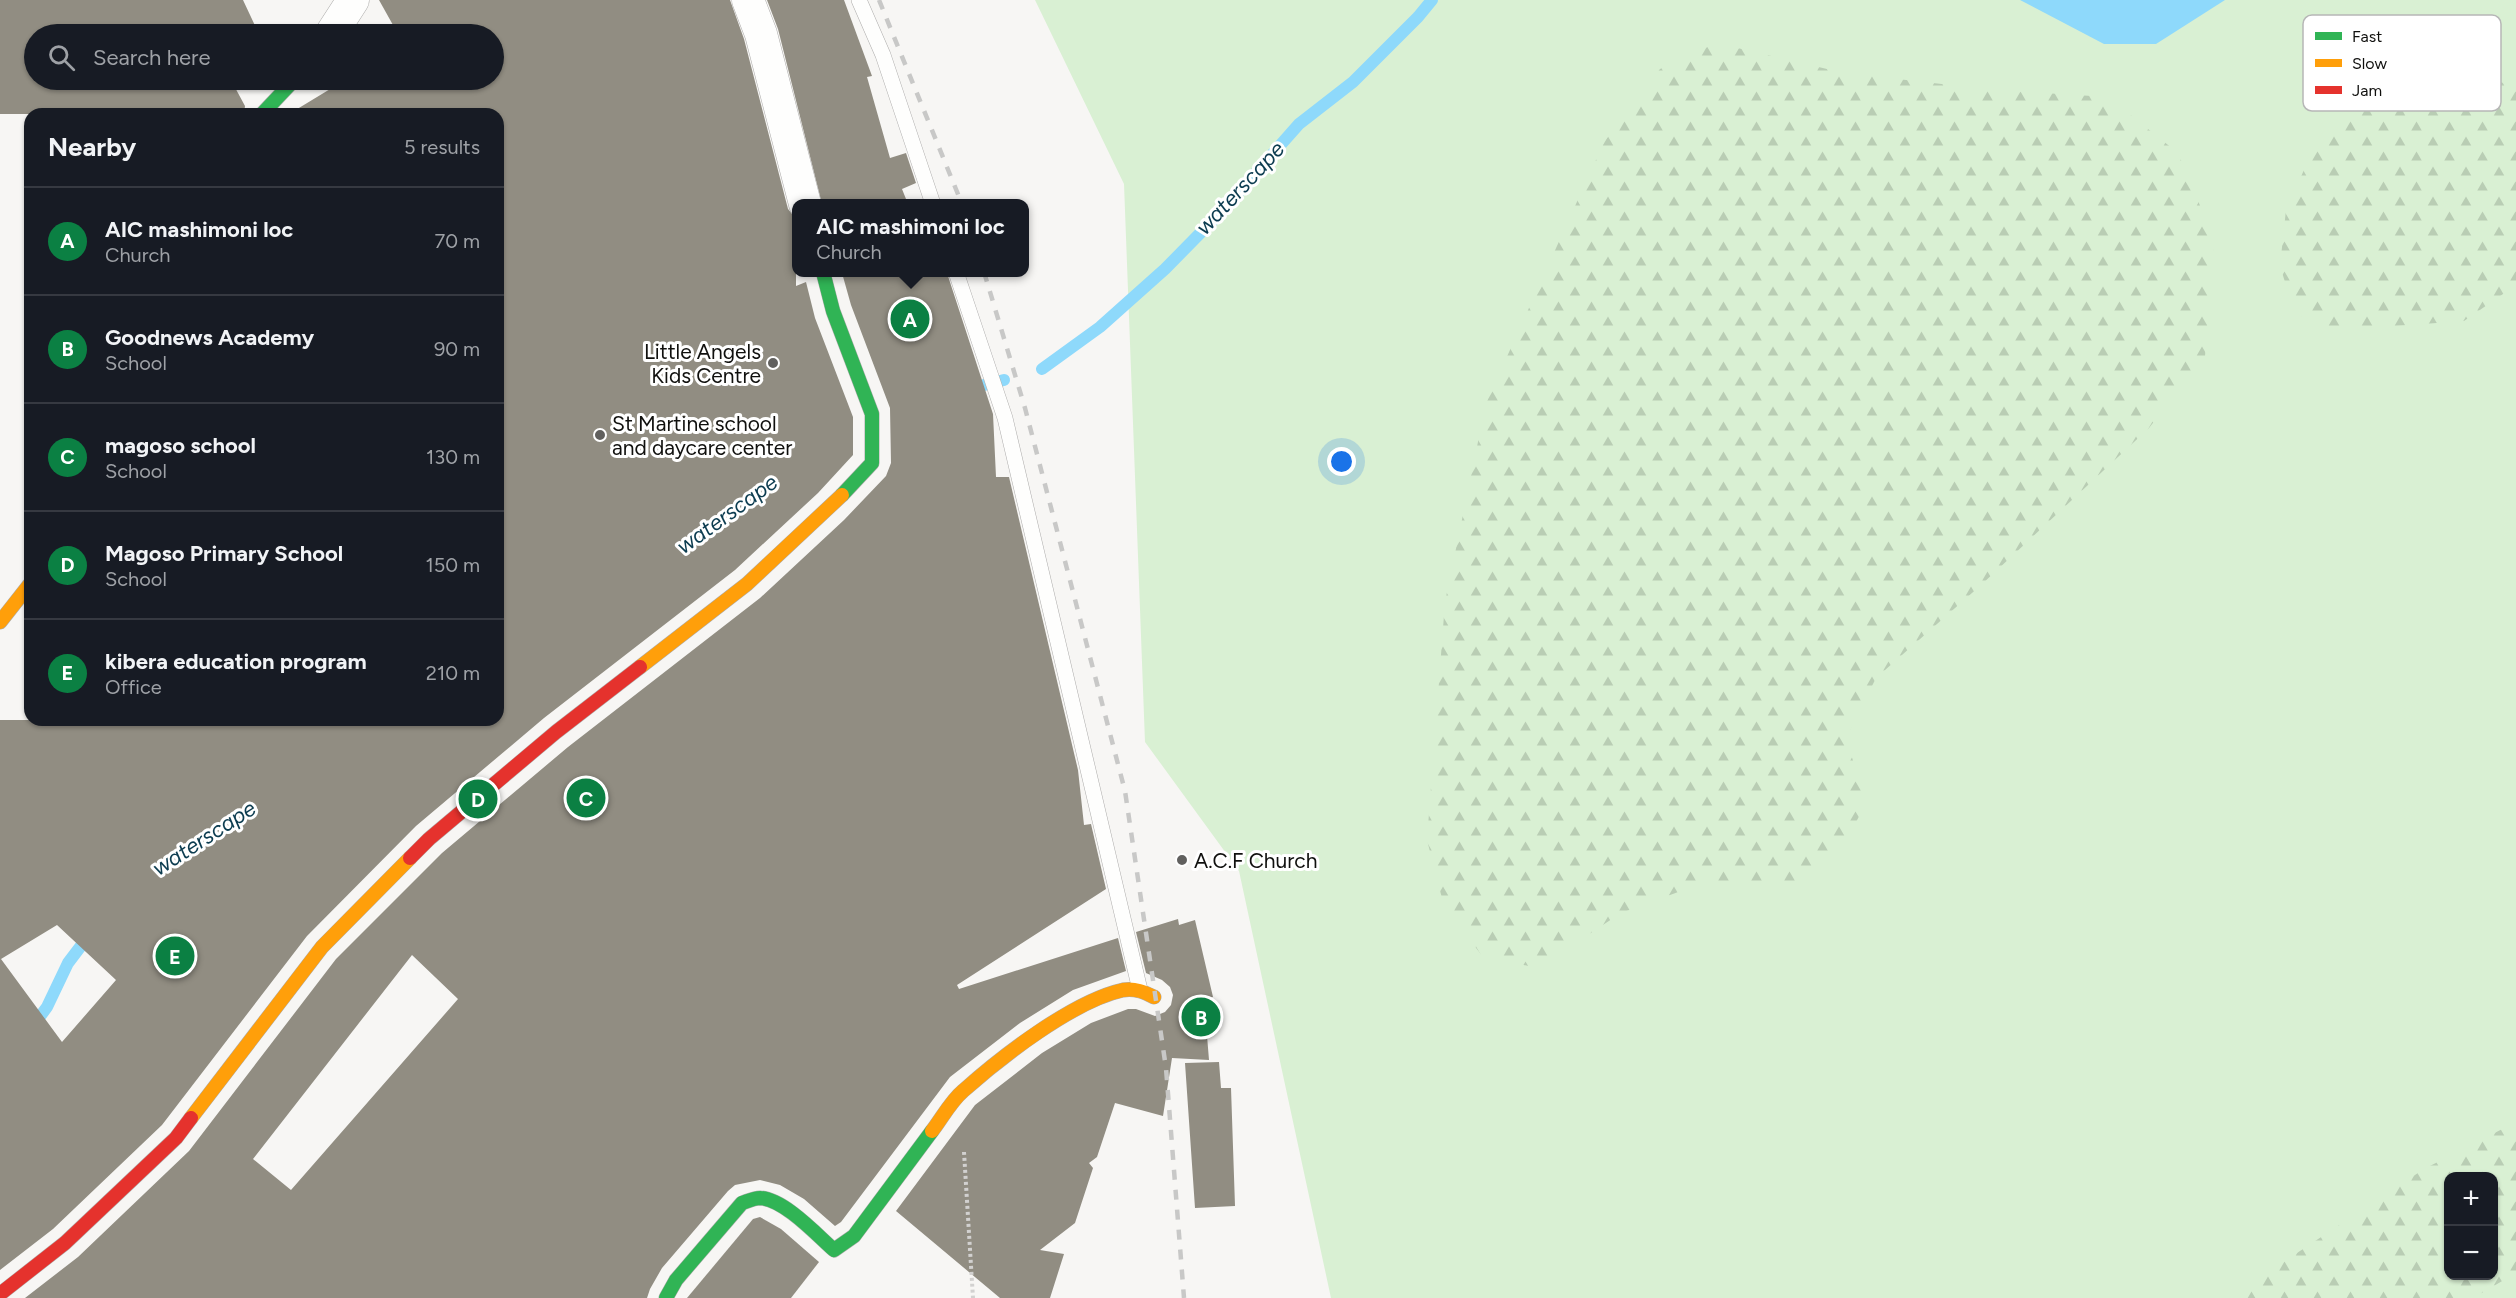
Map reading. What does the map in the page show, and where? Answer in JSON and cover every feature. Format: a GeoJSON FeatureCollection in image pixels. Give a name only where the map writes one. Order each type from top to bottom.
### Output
{"type":"FeatureCollection","features":[{"type":"Feature","properties":{"kind":"street"},"geometry":{"type":"LineString","coordinates":[[337,24],[352,0]]}},
{"type":"Feature","properties":{"kind":"street"},"geometry":{"type":"LineString","coordinates":[[748,0],[761,34],[804,199]]}},
{"type":"Feature","properties":{"kind":"street"},"geometry":{"type":"LineString","coordinates":[[268,108],[285,90]]}},
{"type":"Feature","properties":{"kind":"street"},"geometry":{"type":"LineString","coordinates":[[0,1294],[65,1244],[176,1138],[322,947],[429,839],[556,732],[747,584],[831,506],[872,463],[872,414],[833,311],[824,277]]}},
{"type":"Feature","properties":{"kind":"street"},"geometry":{"type":"LineString","coordinates":[[0,622],[24,592]]}},
{"type":"Feature","properties":{"kind":"street"},"geometry":{"type":"LineString","coordinates":[[666,1298],[676,1280],[742,1203],[753,1198],[765,1199],[781,1207],[834,1250],[854,1236],[961,1092],[1031,1038],[1083,1006],[1124,990],[1140,990],[1154,997]]}},
{"type":"Feature","properties":{"kind":"lane"},"geometry":{"type":"LineString","coordinates":[[859,0],[883,55],[931,199]]}},
{"type":"Feature","properties":{"kind":"lane"},"geometry":{"type":"LineString","coordinates":[[957,277],[1005,418],[1140,990]]}},
{"type":"Feature","properties":{"kind":"path"},"geometry":{"type":"LineString","coordinates":[[964,1149],[973,1298]]}},
{"type":"Feature","properties":{"kind":"green space"},"geometry":{"type":"Polygon","coordinates":[[[1035,0],[2516,0],[2516,1298],[1331,1298],[1239,871],[1145,742],[1124,184],[1035,0]]]}},
{"type":"Feature","properties":{"kind":"green space"},"geometry":{"type":"Polygon","coordinates":[[[1716,43],[1844,73],[1995,90],[2108,97],[2178,153],[2214,239],[2205,356],[2149,428],[1981,585],[1876,678],[1846,738],[1866,803],[1843,847],[1802,884],[1700,884],[1621,913],[1534,967],[1483,957],[1444,906],[1427,840],[1445,602],[1486,403],[1604,142],[1660,69],[1716,43]]]}},
{"type":"Feature","properties":{"kind":"green space"},"geometry":{"type":"Polygon","coordinates":[[[2501,82],[2516,85],[2516,285],[2464,321],[2340,330],[2295,314],[2280,266],[2286,210],[2317,141],[2350,111],[2501,111],[2501,82]]]}},
{"type":"Feature","properties":{"kind":"green space"},"geometry":{"type":"Polygon","coordinates":[[[2516,1122],[2516,1273],[2473,1298],[2229,1298],[2424,1169],[2516,1122]]]}},
{"type":"Feature","properties":{"kind":"water"},"geometry":{"type":"Polygon","coordinates":[[[2020,0],[2225,0],[2156,44],[2104,44],[2020,0]]]}},
{"type":"Feature","properties":{"kind":"building"},"geometry":{"type":"Polygon","coordinates":[[[0,0],[243,0],[254,24],[24,24],[24,90],[236,90],[245,108],[24,108],[24,114],[0,114],[0,0]]]}},
{"type":"Feature","properties":{"kind":"building"},"geometry":{"type":"Polygon","coordinates":[[[379,0],[730,0],[744,39],[788,209],[792,214],[792,277],[796,277],[796,286],[806,282],[815,318],[853,417],[853,455],[818,493],[735,570],[544,718],[416,826],[307,936],[162,1125],[53,1229],[0,1270],[0,720],[24,720],[24,726],[504,726],[504,108],[299,108],[329,90],[504,90],[504,24],[392,24],[379,0]],[[57,925],[1,959],[62,1042],[116,980],[57,925]]]}},
{"type":"Feature","properties":{"kind":"building"},"geometry":{"type":"Polygon","coordinates":[[[767,0],[844,0],[872,76],[867,77],[890,158],[906,153],[916,183],[902,189],[906,199],[821,199],[778,29],[767,0]]]}},
{"type":"Feature","properties":{"kind":"building"},"geometry":{"type":"Polygon","coordinates":[[[843,277],[948,277],[993,414],[996,477],[1009,477],[1078,770],[1084,825],[1091,824],[1106,889],[957,985],[959,989],[1118,938],[1126,971],[1073,990],[1020,1023],[950,1077],[841,1222],[835,1226],[804,1199],[780,1185],[760,1180],[735,1185],[662,1268],[647,1298],[25,1298],[78,1257],[189,1151],[336,959],[442,853],[568,747],[760,598],[844,520],[886,476],[891,463],[890,408],[851,305],[843,277]],[[412,955],[253,1159],[291,1190],[458,999],[412,955]]]}},
{"type":"Feature","properties":{"kind":"building"},"geometry":{"type":"Polygon","coordinates":[[[1178,919],[1179,925],[1195,920],[1213,997],[1204,999],[1209,1060],[1172,1058],[1163,1116],[1115,1103],[1097,1157],[1089,1163],[1093,1168],[1075,1223],[1040,1250],[1064,1254],[1050,1298],[1000,1298],[896,1211],[975,1105],[1042,1053],[1091,1023],[1128,1009],[1136,1009],[1155,1016],[1165,1012],[1171,1005],[1173,995],[1170,987],[1162,980],[1146,973],[1136,932],[1178,919]]]}},
{"type":"Feature","properties":{"kind":"building"},"geometry":{"type":"Polygon","coordinates":[[[1219,1062],[1221,1088],[1231,1088],[1235,1206],[1195,1208],[1185,1063],[1219,1062]]]}},
{"type":"Feature","properties":{"kind":"building"},"geometry":{"type":"Polygon","coordinates":[[[760,1217],[781,1229],[819,1262],[791,1298],[687,1298],[753,1219],[760,1217]]]}},
{"type":"Feature","properties":{"kind":"waterway","name":"waterscape"},"geometry":{"type":"LineString","coordinates":[[1042,369],[1100,327],[1165,269],[1222,211],[1299,124],[1353,82],[1432,0]]}},
{"type":"Feature","properties":{"kind":"waterway","name":"waterscape"},"geometry":{"type":"LineString","coordinates":[[984,385],[1004,380]]}},
{"type":"Feature","properties":{"kind":"waterway","name":"waterscape"},"geometry":{"type":"LineString","coordinates":[[33,1026],[47,1007],[68,963],[90,934]]}},
{"type":"Feature","properties":{"kind":"railway"},"geometry":{"type":"LineString","coordinates":[[879,0],[960,199]]}},
{"type":"Feature","properties":{"kind":"railway"},"geometry":{"type":"LineString","coordinates":[[986,277],[1025,408],[1125,791],[1166,1068],[1184,1298]]}},
{"type":"Feature","properties":{"kind":"traffic: fast"},"geometry":{"type":"LineString","coordinates":[[268,108],[285,90]]}},
{"type":"Feature","properties":{"kind":"traffic: fast"},"geometry":{"type":"LineString","coordinates":[[824,277],[833,311],[872,414],[872,463],[842,495]]}},
{"type":"Feature","properties":{"kind":"traffic: fast"},"geometry":{"type":"LineString","coordinates":[[666,1298],[676,1280],[742,1203],[753,1199],[760,1198],[779,1204],[800,1219],[834,1250],[854,1236],[932,1131]]}},
{"type":"Feature","properties":{"kind":"traffic: slow"},"geometry":{"type":"LineString","coordinates":[[640,667],[747,584],[842,495]]}},
{"type":"Feature","properties":{"kind":"traffic: slow"},"geometry":{"type":"LineString","coordinates":[[0,622],[24,592]]}},
{"type":"Feature","properties":{"kind":"traffic: slow"},"geometry":{"type":"LineString","coordinates":[[191,1118],[322,947],[410,858]]}},
{"type":"Feature","properties":{"kind":"traffic: slow"},"geometry":{"type":"LineString","coordinates":[[932,1131],[963,1091],[997,1062],[1060,1018],[1103,996],[1123,990],[1139,991],[1154,997]]}},
{"type":"Feature","properties":{"kind":"traffic: jam"},"geometry":{"type":"LineString","coordinates":[[410,858],[429,839],[556,732],[640,667]]}},
{"type":"Feature","properties":{"kind":"traffic: jam"},"geometry":{"type":"LineString","coordinates":[[0,1294],[65,1243],[176,1138],[191,1118]]}},
{"type":"Feature","properties":{"kind":"place","name":"AIC mashimoni loc"},"geometry":{"type":"Point","coordinates":[910,319]}},
{"type":"Feature","properties":{"kind":"place","name":"Little Angels Kids Centre"},"geometry":{"type":"Point","coordinates":[773,363]}},
{"type":"Feature","properties":{"kind":"place","name":"St Martine school and daycare center"},"geometry":{"type":"Point","coordinates":[600,435]}},
{"type":"Feature","properties":{"kind":"place","name":"magoso school"},"geometry":{"type":"Point","coordinates":[586,798]}},
{"type":"Feature","properties":{"kind":"place","name":"Magoso Primary School"},"geometry":{"type":"Point","coordinates":[478,799]}},
{"type":"Feature","properties":{"kind":"place","name":"A.C.F Church"},"geometry":{"type":"Point","coordinates":[1182,860]}},
{"type":"Feature","properties":{"kind":"place","name":"kibera education program"},"geometry":{"type":"Point","coordinates":[175,956]}},
{"type":"Feature","properties":{"kind":"place","name":"Goodnews Academy"},"geometry":{"type":"Point","coordinates":[1201,1017]}}]}
